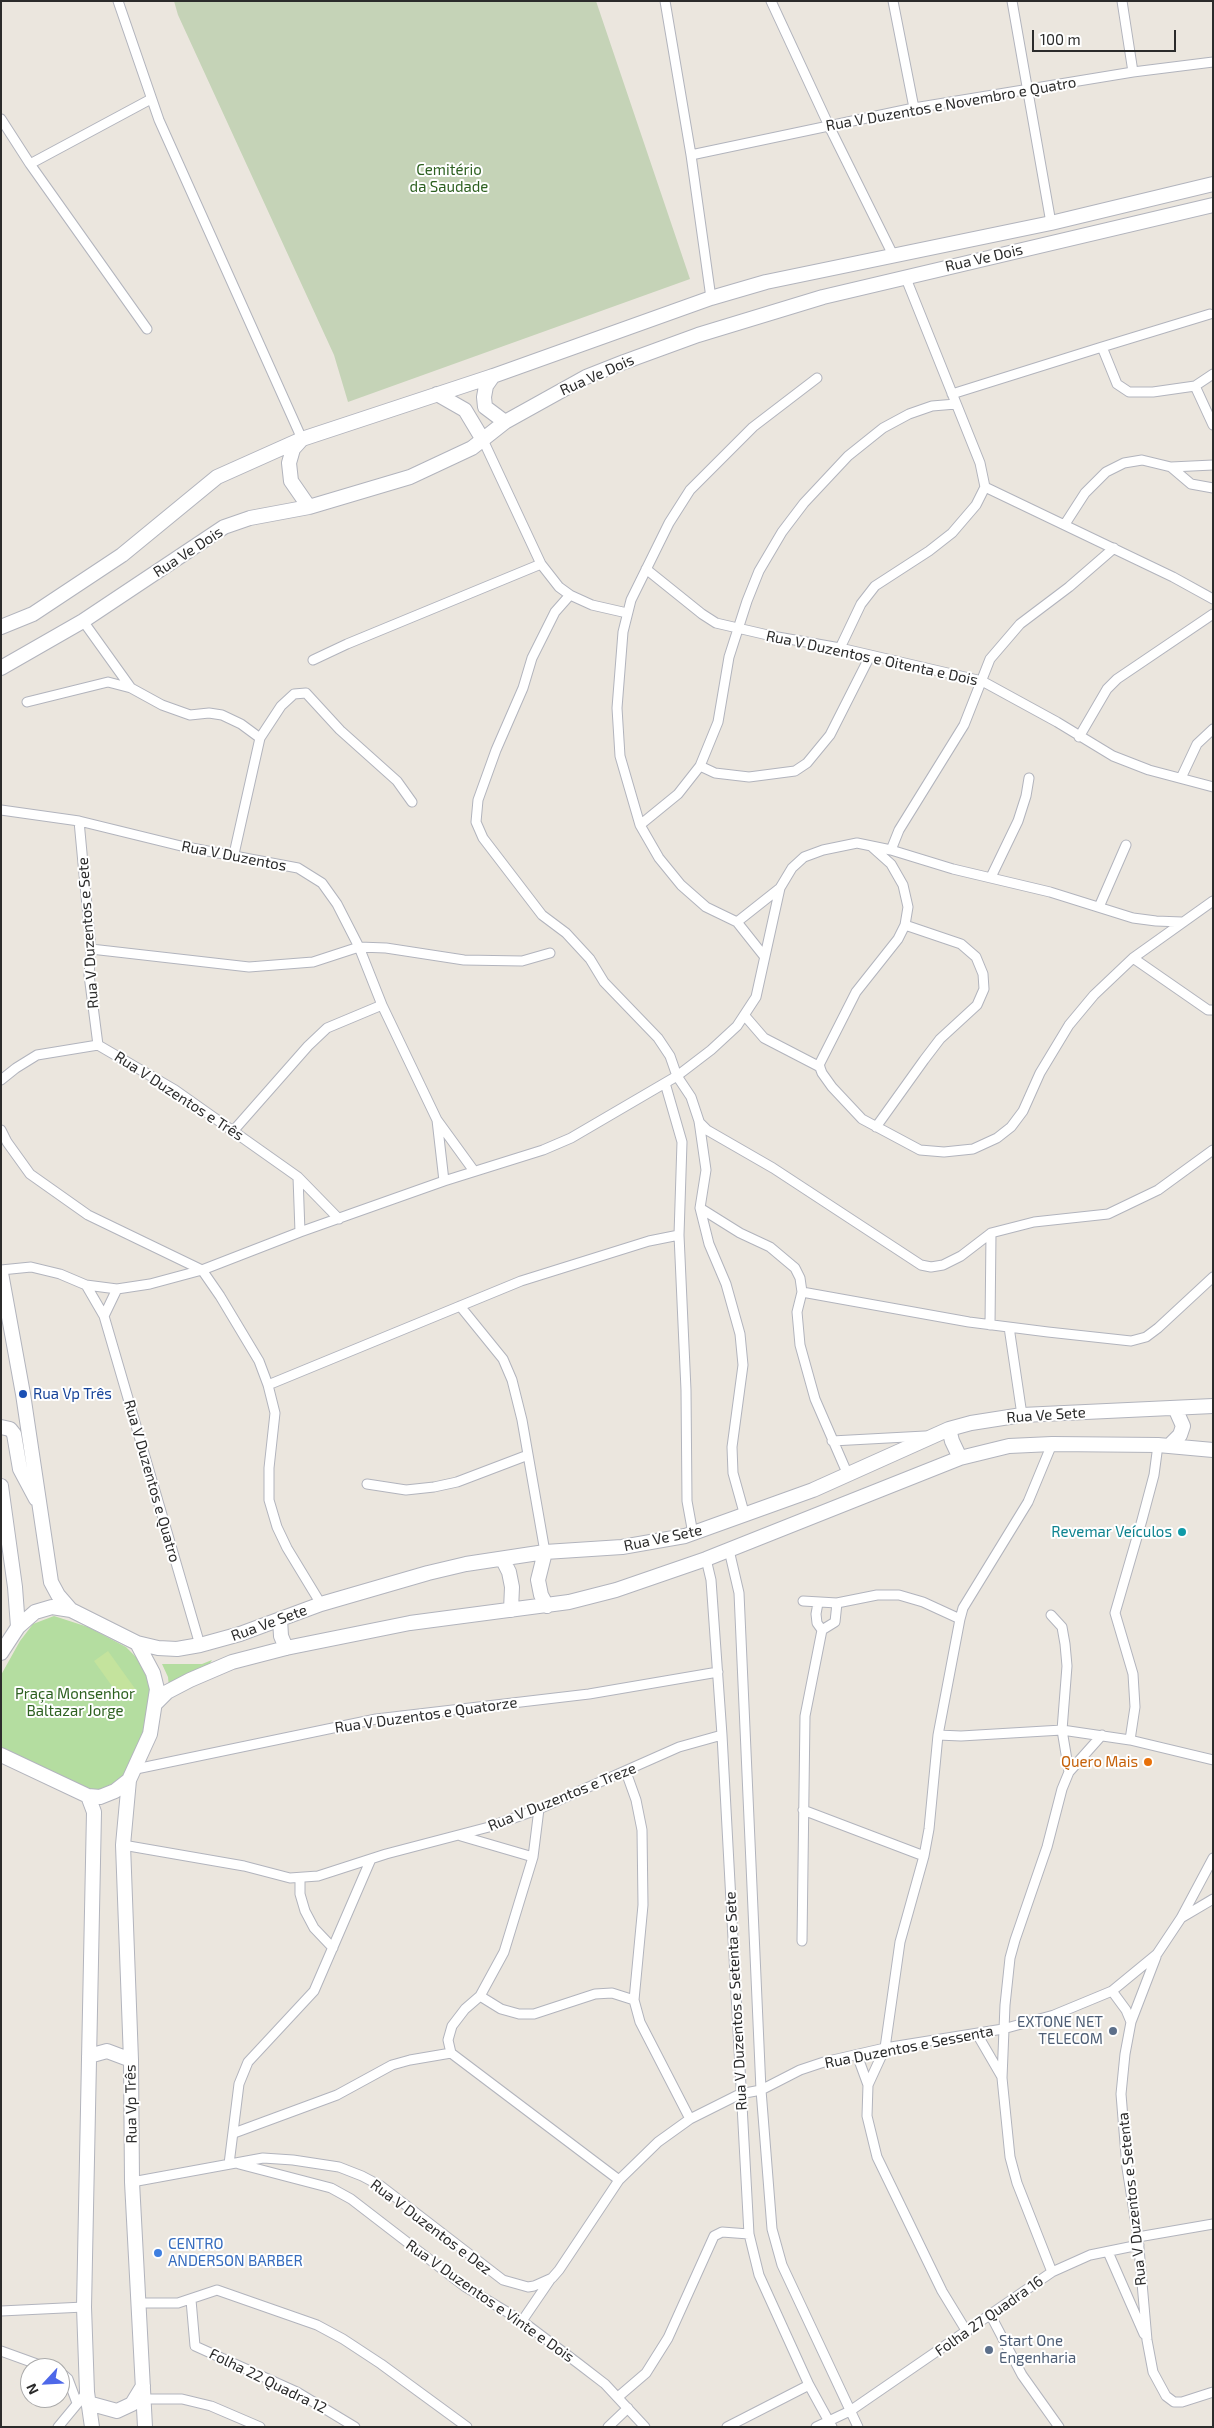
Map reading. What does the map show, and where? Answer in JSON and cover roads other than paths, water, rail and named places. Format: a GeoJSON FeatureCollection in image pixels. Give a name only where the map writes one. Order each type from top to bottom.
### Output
{"type":"FeatureCollection","features":[{"type":"Feature","properties":{"kind":"main road","name":"Rua Ve Dois"},"geometry":{"type":"LineString","coordinates":[[1,628],[33,614],[122,555],[217,477],[302,439],[493,376],[711,298],[766,282],[1051,223],[1213,184]]}},
{"type":"Feature","properties":{"kind":"main road","name":"Rua Ve Dois"},"geometry":{"type":"LineString","coordinates":[[1,668],[83,621],[224,527],[250,518],[309,507],[410,477],[484,440],[505,422],[586,377],[624,362],[716,330],[823,297],[905,276],[1213,205]]}},
{"type":"Feature","properties":{"kind":"main road"},"geometry":{"type":"LineString","coordinates":[[493,376],[486,386],[485,407],[505,422]]}},
{"type":"Feature","properties":{"kind":"main road"},"geometry":{"type":"LineString","coordinates":[[437,394],[465,410],[484,440]]}},
{"type":"Feature","properties":{"kind":"main road"},"geometry":{"type":"LineString","coordinates":[[302,439],[293,449],[289,463],[291,481],[309,507]]}},
{"type":"Feature","properties":{"kind":"main road"},"geometry":{"type":"LineString","coordinates":[[1,1272],[6,1331],[39,1504],[51,1582],[58,1595],[70,1610]]}},
{"type":"Feature","properties":{"kind":"main road","name":"Rua Ve Sete"},"geometry":{"type":"LineString","coordinates":[[70,1610],[137,1643],[158,1648],[177,1649],[200,1645],[240,1634],[321,1604],[466,1564],[503,1560],[545,1552],[622,1547],[693,1534],[745,1516],[848,1475],[949,1429],[971,1422],[1022,1415],[1213,1406]]}},
{"type":"Feature","properties":{"kind":"main road"},"geometry":{"type":"LineString","coordinates":[[1163,1446],[1180,1435],[1183,1426],[1175,1408]]}},
{"type":"Feature","properties":{"kind":"main road"},"geometry":{"type":"LineString","coordinates":[[1,1427],[10,1429],[14,1434],[20,1469],[39,1504]]}},
{"type":"Feature","properties":{"kind":"main road"},"geometry":{"type":"LineString","coordinates":[[949,1429],[960,1458]]}},
{"type":"Feature","properties":{"kind":"main road","name":"Rua Ve Sete"},"geometry":{"type":"LineString","coordinates":[[156,1703],[167,1692],[207,1672],[232,1662],[286,1648],[410,1623],[547,1606],[588,1598],[706,1559],[960,1458],[1009,1446],[1052,1444],[1163,1446],[1213,1450]]}},
{"type":"Feature","properties":{"kind":"main road"},"geometry":{"type":"LineString","coordinates":[[1,1486],[16,1587],[18,1627]]}},
{"type":"Feature","properties":{"kind":"main road"},"geometry":{"type":"LineString","coordinates":[[545,1552],[538,1580],[541,1595],[547,1606]]}},
{"type":"Feature","properties":{"kind":"main road"},"geometry":{"type":"LineString","coordinates":[[503,1560],[509,1572],[512,1587],[511,1610]]}},
{"type":"Feature","properties":{"kind":"main road"},"geometry":{"type":"LineString","coordinates":[[1,1654],[18,1627],[35,1612],[52,1606],[70,1610]]}},
{"type":"Feature","properties":{"kind":"main road"},"geometry":{"type":"LineString","coordinates":[[280,1619],[281,1636],[286,1648]]}},
{"type":"Feature","properties":{"kind":"main road","name":"Rua Vp Três"},"geometry":{"type":"LineString","coordinates":[[137,1643],[154,1673],[156,1703],[150,1734],[133,1774],[123,1845],[131,2060],[132,2182],[140,2304],[145,2427]]}},
{"type":"Feature","properties":{"kind":"main road"},"geometry":{"type":"LineString","coordinates":[[1,1755],[88,1796],[100,1797],[115,1790],[133,1774]]}},
{"type":"Feature","properties":{"kind":"main road"},"geometry":{"type":"LineString","coordinates":[[88,1796],[94,1812],[84,2306],[84,2400],[92,2427]]}},
{"type":"Feature","properties":{"kind":"main road"},"geometry":{"type":"LineString","coordinates":[[89,2056],[108,2051],[131,2060]]}},
{"type":"Feature","properties":{"kind":"main road"},"geometry":{"type":"LineString","coordinates":[[84,2400],[117,2411],[132,2404],[144,2392]]}},
{"type":"Feature","properties":{"kind":"street"},"geometry":{"type":"LineString","coordinates":[[118,1],[151,99],[302,439]]}},
{"type":"Feature","properties":{"kind":"street"},"geometry":{"type":"LineString","coordinates":[[665,1],[691,155],[711,298]]}},
{"type":"Feature","properties":{"kind":"street"},"geometry":{"type":"LineString","coordinates":[[771,1],[829,126],[893,255]]}},
{"type":"Feature","properties":{"kind":"street"},"geometry":{"type":"LineString","coordinates":[[893,1],[914,108]]}},
{"type":"Feature","properties":{"kind":"street"},"geometry":{"type":"LineString","coordinates":[[1012,1],[1051,223]]}},
{"type":"Feature","properties":{"kind":"street"},"geometry":{"type":"LineString","coordinates":[[1122,1],[1133,72]]}},
{"type":"Feature","properties":{"kind":"street","name":"Rua V Duzentos e Novembro e Quatro"},"geometry":{"type":"LineString","coordinates":[[691,155],[914,108],[1027,91],[1133,72],[1213,62]]}},
{"type":"Feature","properties":{"kind":"street"},"geometry":{"type":"LineString","coordinates":[[30,164],[151,99]]}},
{"type":"Feature","properties":{"kind":"street"},"geometry":{"type":"LineString","coordinates":[[1,120],[147,329]]}},
{"type":"Feature","properties":{"kind":"street"},"geometry":{"type":"LineString","coordinates":[[840,648],[861,604],[875,586],[929,551],[952,533],[976,506],[985,487],[980,463],[905,276]]}},
{"type":"Feature","properties":{"kind":"street"},"geometry":{"type":"LineString","coordinates":[[952,394],[1210,314]]}},
{"type":"Feature","properties":{"kind":"street"},"geometry":{"type":"LineString","coordinates":[[1102,347],[1117,384],[1129,392],[1153,392],[1195,386],[1213,374]]}},
{"type":"Feature","properties":{"kind":"street"},"geometry":{"type":"LineString","coordinates":[[764,956],[737,922],[706,908],[681,885],[659,858],[640,825],[620,756],[617,708],[623,632],[631,600],[669,523],[690,490],[753,427],[817,378]]}},
{"type":"Feature","properties":{"kind":"street"},"geometry":{"type":"LineString","coordinates":[[1195,386],[1213,425]]}},
{"type":"Feature","properties":{"kind":"street"},"geometry":{"type":"LineString","coordinates":[[640,825],[678,794],[700,766],[718,722],[729,657],[738,628],[759,571],[782,532],[804,503],[848,456],[883,428],[909,414],[932,406],[956,404]]}},
{"type":"Feature","properties":{"kind":"street"},"geometry":{"type":"LineString","coordinates":[[484,440],[541,564],[559,587],[570,595],[592,605],[627,613]]}},
{"type":"Feature","properties":{"kind":"street"},"geometry":{"type":"LineString","coordinates":[[1065,524],[1085,492],[1106,472],[1124,463],[1142,460],[1170,466],[1213,465]]}},
{"type":"Feature","properties":{"kind":"street"},"geometry":{"type":"LineString","coordinates":[[1170,466],[1190,484],[1213,488]]}},
{"type":"Feature","properties":{"kind":"street"},"geometry":{"type":"LineString","coordinates":[[985,487],[1114,548],[1213,599]]}},
{"type":"Feature","properties":{"kind":"street"},"geometry":{"type":"LineString","coordinates":[[891,850],[899,830],[964,725],[990,659],[1020,624],[1114,548]]}},
{"type":"Feature","properties":{"kind":"street"},"geometry":{"type":"LineString","coordinates":[[313,660],[346,644],[541,564]]}},
{"type":"Feature","properties":{"kind":"street","name":"Rua V Duzentos e Oitenta e Dois"},"geometry":{"type":"LineString","coordinates":[[646,570],[716,623],[840,648],[982,681],[1057,722],[1113,756],[1149,770],[1213,787]]}},
{"type":"Feature","properties":{"kind":"street"},"geometry":{"type":"LineString","coordinates":[[570,595],[555,612],[532,658],[523,688],[503,731],[478,800],[476,822],[483,838],[542,915],[566,933],[590,959],[604,982],[658,1038],[670,1056],[677,1076],[691,1097],[699,1122],[706,1170],[700,1208],[709,1244],[726,1284],[740,1334],[743,1365],[732,1447],[734,1473],[745,1516]]}},
{"type":"Feature","properties":{"kind":"street"},"geometry":{"type":"LineString","coordinates":[[1079,737],[1107,689],[1117,679],[1213,614]]}},
{"type":"Feature","properties":{"kind":"street"},"geometry":{"type":"LineString","coordinates":[[83,621],[131,688]]}},
{"type":"Feature","properties":{"kind":"street"},"geometry":{"type":"LineString","coordinates":[[700,766],[715,773],[748,776],[795,771],[807,763],[830,734],[870,656]]}},
{"type":"Feature","properties":{"kind":"street"},"geometry":{"type":"LineString","coordinates":[[27,702],[108,682],[131,688],[162,705],[190,715],[209,713],[222,715],[241,724],[260,738]]}},
{"type":"Feature","properties":{"kind":"street"},"geometry":{"type":"LineString","coordinates":[[234,854],[260,738],[281,706],[294,694],[306,692],[340,730],[398,781],[412,802]]}},
{"type":"Feature","properties":{"kind":"street"},"geometry":{"type":"LineString","coordinates":[[1181,778],[1197,744],[1213,729]]}},
{"type":"Feature","properties":{"kind":"street"},"geometry":{"type":"LineString","coordinates":[[991,877],[1018,821],[1026,796],[1029,778]]}},
{"type":"Feature","properties":{"kind":"street","name":"Rua V Duzentos"},"geometry":{"type":"LineString","coordinates":[[1,810],[79,822],[181,846],[234,854],[298,868],[322,883],[337,904],[359,947],[382,1005],[437,1120],[474,1171]]}},
{"type":"Feature","properties":{"kind":"street","name":"Rua V Duzentos e Sete"},"geometry":{"type":"LineString","coordinates":[[79,822],[92,949],[89,975],[98,1045]]}},
{"type":"Feature","properties":{"kind":"street"},"geometry":{"type":"LineString","coordinates":[[1,1272],[31,1268],[60,1274],[86,1285],[117,1289],[150,1284],[202,1270],[300,1232],[444,1181],[544,1150],[571,1138],[677,1076],[728,1036],[745,1016],[756,997],[780,888],[792,868],[804,857],[823,850],[857,843],[891,850],[953,869],[991,877],[1133,918],[1182,922]]}},
{"type":"Feature","properties":{"kind":"street"},"geometry":{"type":"LineString","coordinates":[[1099,907],[1126,845]]}},
{"type":"Feature","properties":{"kind":"street"},"geometry":{"type":"LineString","coordinates":[[821,1070],[824,1053],[856,992],[898,939],[905,926],[908,907],[903,885],[891,864],[871,846]]}},
{"type":"Feature","properties":{"kind":"street"},"geometry":{"type":"LineString","coordinates":[[737,922],[780,888]]}},
{"type":"Feature","properties":{"kind":"street"},"geometry":{"type":"LineString","coordinates":[[745,1016],[764,1038],[821,1070],[862,1119],[920,1150],[944,1152],[973,1150],[997,1138],[1011,1127],[1023,1112],[1040,1073],[1069,1025],[1094,995],[1133,958],[1213,901]]}},
{"type":"Feature","properties":{"kind":"street"},"geometry":{"type":"LineString","coordinates":[[876,1127],[940,1039],[977,1005],[984,989],[983,974],[976,957],[961,944],[937,934],[905,926]]}},
{"type":"Feature","properties":{"kind":"street"},"geometry":{"type":"LineString","coordinates":[[92,949],[249,967],[313,962],[359,947],[386,948],[464,960],[522,961],[550,953]]}},
{"type":"Feature","properties":{"kind":"street"},"geometry":{"type":"LineString","coordinates":[[1133,958],[1208,1010],[1213,1010]]}},
{"type":"Feature","properties":{"kind":"street"},"geometry":{"type":"LineString","coordinates":[[234,1130],[308,1046],[327,1028],[382,1005]]}},
{"type":"Feature","properties":{"kind":"street","name":"Rua V Duzentos e Três"},"geometry":{"type":"LineString","coordinates":[[1,1080],[37,1055],[98,1045],[175,1090],[234,1130],[298,1177],[339,1219]]}},
{"type":"Feature","properties":{"kind":"street"},"geometry":{"type":"LineString","coordinates":[[666,1083],[682,1142],[680,1235],[686,1381],[687,1501],[693,1534]]}},
{"type":"Feature","properties":{"kind":"street","name":"Rua V Duzentos"},"geometry":{"type":"LineString","coordinates":[[437,1120],[444,1181]]}},
{"type":"Feature","properties":{"kind":"street"},"geometry":{"type":"LineString","coordinates":[[699,1122],[707,1130],[773,1168],[921,1265],[931,1267],[942,1265],[961,1256],[991,1232],[1034,1222],[1108,1214],[1158,1190],[1213,1150]]}},
{"type":"Feature","properties":{"kind":"street"},"geometry":{"type":"LineString","coordinates":[[1,1130],[7,1142],[30,1174],[88,1215],[202,1270],[241,1330],[268,1385],[275,1413],[269,1468],[269,1500],[277,1527],[287,1548],[321,1604]]}},
{"type":"Feature","properties":{"kind":"street"},"geometry":{"type":"LineString","coordinates":[[298,1177],[300,1232]]}},
{"type":"Feature","properties":{"kind":"street"},"geometry":{"type":"LineString","coordinates":[[700,1208],[740,1233],[770,1247],[795,1268],[800,1278],[802,1292],[798,1312],[800,1345],[815,1399],[848,1475]]}},
{"type":"Feature","properties":{"kind":"street"},"geometry":{"type":"LineString","coordinates":[[990,1324],[991,1232]]}},
{"type":"Feature","properties":{"kind":"street"},"geometry":{"type":"LineString","coordinates":[[268,1385],[521,1281],[649,1241],[680,1235]]}},
{"type":"Feature","properties":{"kind":"street"},"geometry":{"type":"LineString","coordinates":[[802,1292],[1010,1327],[1131,1341],[1146,1337],[1158,1328],[1213,1277]]}},
{"type":"Feature","properties":{"kind":"street","name":"Rua V Duzentos e Quatro"},"geometry":{"type":"LineString","coordinates":[[86,1285],[104,1316],[200,1645]]}},
{"type":"Feature","properties":{"kind":"street"},"geometry":{"type":"LineString","coordinates":[[104,1316],[117,1289]]}},
{"type":"Feature","properties":{"kind":"street"},"geometry":{"type":"LineString","coordinates":[[460,1306],[503,1359],[518,1400],[545,1552]]}},
{"type":"Feature","properties":{"kind":"street"},"geometry":{"type":"LineString","coordinates":[[1010,1327],[1022,1415]]}},
{"type":"Feature","properties":{"kind":"street"},"geometry":{"type":"LineString","coordinates":[[832,1441],[936,1436]]}},
{"type":"Feature","properties":{"kind":"street"},"geometry":{"type":"LineString","coordinates":[[868,2085],[885,2048],[900,1942],[924,1856],[929,1829],[938,1735],[963,1608],[1028,1502],[1052,1444]]}},
{"type":"Feature","properties":{"kind":"street"},"geometry":{"type":"LineString","coordinates":[[1130,1740],[1134,1707],[1133,1674],[1115,1613],[1163,1446]]}},
{"type":"Feature","properties":{"kind":"street"},"geometry":{"type":"LineString","coordinates":[[367,1484],[406,1490],[434,1487],[456,1482],[528,1455]]}},
{"type":"Feature","properties":{"kind":"street"},"geometry":{"type":"LineString","coordinates":[[729,1550],[739,1593],[761,2090],[772,2229],[776,2248],[858,2427]]}},
{"type":"Feature","properties":{"kind":"street","name":"Rua V Duzentos e Setenta e Sete"},"geometry":{"type":"LineString","coordinates":[[706,1559],[711,1580],[718,1672],[749,2234],[759,2275],[809,2384],[831,2424]]}},
{"type":"Feature","properties":{"kind":"street"},"geometry":{"type":"LineString","coordinates":[[803,1601],[837,1603],[878,1595],[898,1595],[922,1602],[960,1619]]}},
{"type":"Feature","properties":{"kind":"street"},"geometry":{"type":"LineString","coordinates":[[818,1603],[817,1624],[822,1630]]}},
{"type":"Feature","properties":{"kind":"street"},"geometry":{"type":"LineString","coordinates":[[802,1941],[805,1716],[822,1630],[835,1622],[837,1603]]}},
{"type":"Feature","properties":{"kind":"street"},"geometry":{"type":"LineString","coordinates":[[1050,1615],[1062,1627],[1066,1644],[1067,1666],[1062,1730],[1069,1772]]}},
{"type":"Feature","properties":{"kind":"street","name":"Rua V Duzentos e Quatorze"},"geometry":{"type":"LineString","coordinates":[[133,1774],[376,1719],[589,1694],[718,1672]]}},
{"type":"Feature","properties":{"kind":"street"},"geometry":{"type":"LineString","coordinates":[[938,1735],[961,1736],[1062,1730],[1130,1740],[1213,1760]]}},
{"type":"Feature","properties":{"kind":"street","name":"Rua V Duzentos e Treze"},"geometry":{"type":"LineString","coordinates":[[123,1845],[244,1866],[300,1879],[334,1872],[371,1859],[460,1835],[539,1809],[679,1747],[722,1735]]}},
{"type":"Feature","properties":{"kind":"street"},"geometry":{"type":"LineString","coordinates":[[1052,2272],[1020,2191],[1010,2157],[1002,2078],[1003,2029],[1010,1958],[1047,1847],[1057,1806],[1069,1772],[1102,1735]]}},
{"type":"Feature","properties":{"kind":"street"},"geometry":{"type":"LineString","coordinates":[[522,2321],[619,2180],[658,2142],[690,2119],[640,2022],[634,2000],[643,1905],[642,1830],[636,1800],[626,1772]]}},
{"type":"Feature","properties":{"kind":"street"},"geometry":{"type":"LineString","coordinates":[[539,1809],[533,1857],[504,1952],[480,1996],[465,2009],[452,2026],[448,2040],[451,2053],[501,2088],[619,2180]]}},
{"type":"Feature","properties":{"kind":"street"},"geometry":{"type":"LineString","coordinates":[[803,1810],[924,1856]]}},
{"type":"Feature","properties":{"kind":"street"},"geometry":{"type":"LineString","coordinates":[[460,1835],[533,1857]]}},
{"type":"Feature","properties":{"kind":"street","name":"Rua Duzentos e Sessenta"},"geometry":{"type":"LineString","coordinates":[[690,2119],[740,2094],[761,2090],[800,2070],[885,2048],[1003,2029],[1054,2015],[1112,1991],[1157,1954],[1181,1918],[1213,1858]]}},
{"type":"Feature","properties":{"kind":"street"},"geometry":{"type":"LineString","coordinates":[[229,2164],[239,2084],[248,2062],[314,1991],[371,1859]]}},
{"type":"Feature","properties":{"kind":"street"},"geometry":{"type":"LineString","coordinates":[[300,1879],[300,1894],[305,1911],[314,1928],[333,1948]]}},
{"type":"Feature","properties":{"kind":"street"},"geometry":{"type":"LineString","coordinates":[[1181,1918],[1213,1900]]}},
{"type":"Feature","properties":{"kind":"street","name":"Rua V Duzentos e Setenta"},"geometry":{"type":"LineString","coordinates":[[1157,1954],[1131,2022],[1125,2054],[1121,2094],[1127,2168],[1139,2241],[1147,2340],[1153,2372],[1166,2396],[1174,2402],[1182,2402],[1213,2392]]}},
{"type":"Feature","properties":{"kind":"street"},"geometry":{"type":"LineString","coordinates":[[1112,1991],[1126,2010],[1131,2022]]}},
{"type":"Feature","properties":{"kind":"street"},"geometry":{"type":"LineString","coordinates":[[480,1996],[501,2009],[518,2014],[534,2014],[595,1994],[612,1993],[634,2000]]}},
{"type":"Feature","properties":{"kind":"street"},"geometry":{"type":"LineString","coordinates":[[977,2034],[1002,2078]]}},
{"type":"Feature","properties":{"kind":"street"},"geometry":{"type":"LineString","coordinates":[[234,2133],[336,2095],[392,2066],[410,2060],[451,2053]]}},
{"type":"Feature","properties":{"kind":"street"},"geometry":{"type":"LineString","coordinates":[[857,2055],[868,2085],[867,2116],[878,2157],[942,2292],[967,2332]]}},
{"type":"Feature","properties":{"kind":"street","name":"Rua V Duzentos e Dez"},"geometry":{"type":"LineString","coordinates":[[132,2182],[229,2164],[239,2164],[263,2158],[293,2160],[339,2167],[362,2176],[408,2206],[503,2280],[528,2288],[542,2284],[552,2278]]}},
{"type":"Feature","properties":{"kind":"street","name":"Rua V Duzentos e Vinte e Dois"},"geometry":{"type":"LineString","coordinates":[[239,2164],[331,2188],[351,2200],[464,2286],[522,2321],[605,2384],[645,2427]]}},
{"type":"Feature","properties":{"kind":"street","name":"Folha 27 Quadra 16"},"geometry":{"type":"LineString","coordinates":[[816,2427],[831,2424],[991,2316],[1052,2272],[1077,2259],[1108,2252],[1139,2241],[1213,2224]]}},
{"type":"Feature","properties":{"kind":"street"},"geometry":{"type":"LineString","coordinates":[[618,2397],[646,2373],[668,2338],[714,2236],[722,2232],[749,2234]]}},
{"type":"Feature","properties":{"kind":"street"},"geometry":{"type":"LineString","coordinates":[[1108,2252],[1147,2340]]}},
{"type":"Feature","properties":{"kind":"street"},"geometry":{"type":"LineString","coordinates":[[140,2304],[178,2303],[217,2290],[317,2325],[344,2339],[381,2364],[467,2427]]}},
{"type":"Feature","properties":{"kind":"street","name":"Folha 22 Quadra 12"},"geometry":{"type":"LineString","coordinates":[[191,2300],[195,2346],[297,2392],[355,2427]]}},
{"type":"Feature","properties":{"kind":"street"},"geometry":{"type":"LineString","coordinates":[[1,2311],[84,2306]]}},
{"type":"Feature","properties":{"kind":"street"},"geometry":{"type":"LineString","coordinates":[[991,2316],[1022,2375],[1058,2427]]}},
{"type":"Feature","properties":{"kind":"street"},"geometry":{"type":"LineString","coordinates":[[1,2351],[20,2358]]}},
{"type":"Feature","properties":{"kind":"street"},"geometry":{"type":"LineString","coordinates":[[58,2427],[84,2400],[70,2382]]}},
{"type":"Feature","properties":{"kind":"street"},"geometry":{"type":"LineString","coordinates":[[727,2427],[809,2384]]}},
{"type":"Feature","properties":{"kind":"street"},"geometry":{"type":"LineString","coordinates":[[144,2392],[189,2401],[241,2417],[260,2427]]}},
{"type":"Feature","properties":{"kind":"street"},"geometry":{"type":"LineString","coordinates":[[608,2427],[628,2408]]}},
{"type":"Feature","properties":{"kind":"place","name":"Rua Vp Três"},"geometry":{"type":"Point","coordinates":[23,1394]}},
{"type":"Feature","properties":{"kind":"place","name":"Revemar Veículos"},"geometry":{"type":"Point","coordinates":[1182,1532]}},
{"type":"Feature","properties":{"kind":"place","name":"Quero Mais"},"geometry":{"type":"Point","coordinates":[1148,1762]}},
{"type":"Feature","properties":{"kind":"place","name":"EXTONE NET TELECOM"},"geometry":{"type":"Point","coordinates":[1113,2031]}},
{"type":"Feature","properties":{"kind":"place","name":"CENTRO ANDERSON BARBER"},"geometry":{"type":"Point","coordinates":[158,2253]}},
{"type":"Feature","properties":{"kind":"place","name":"Start One Engenharia"},"geometry":{"type":"Point","coordinates":[989,2350]}},
{"type":"Feature","properties":{"kind":"park label","name":"Cemitério da Saudade"},"geometry":{"type":"Point","coordinates":[449,178]}},
{"type":"Feature","properties":{"kind":"park label","name":"Praça Monsenhor Baltazar Jorge"},"geometry":{"type":"Point","coordinates":[75,1702]}}]}
